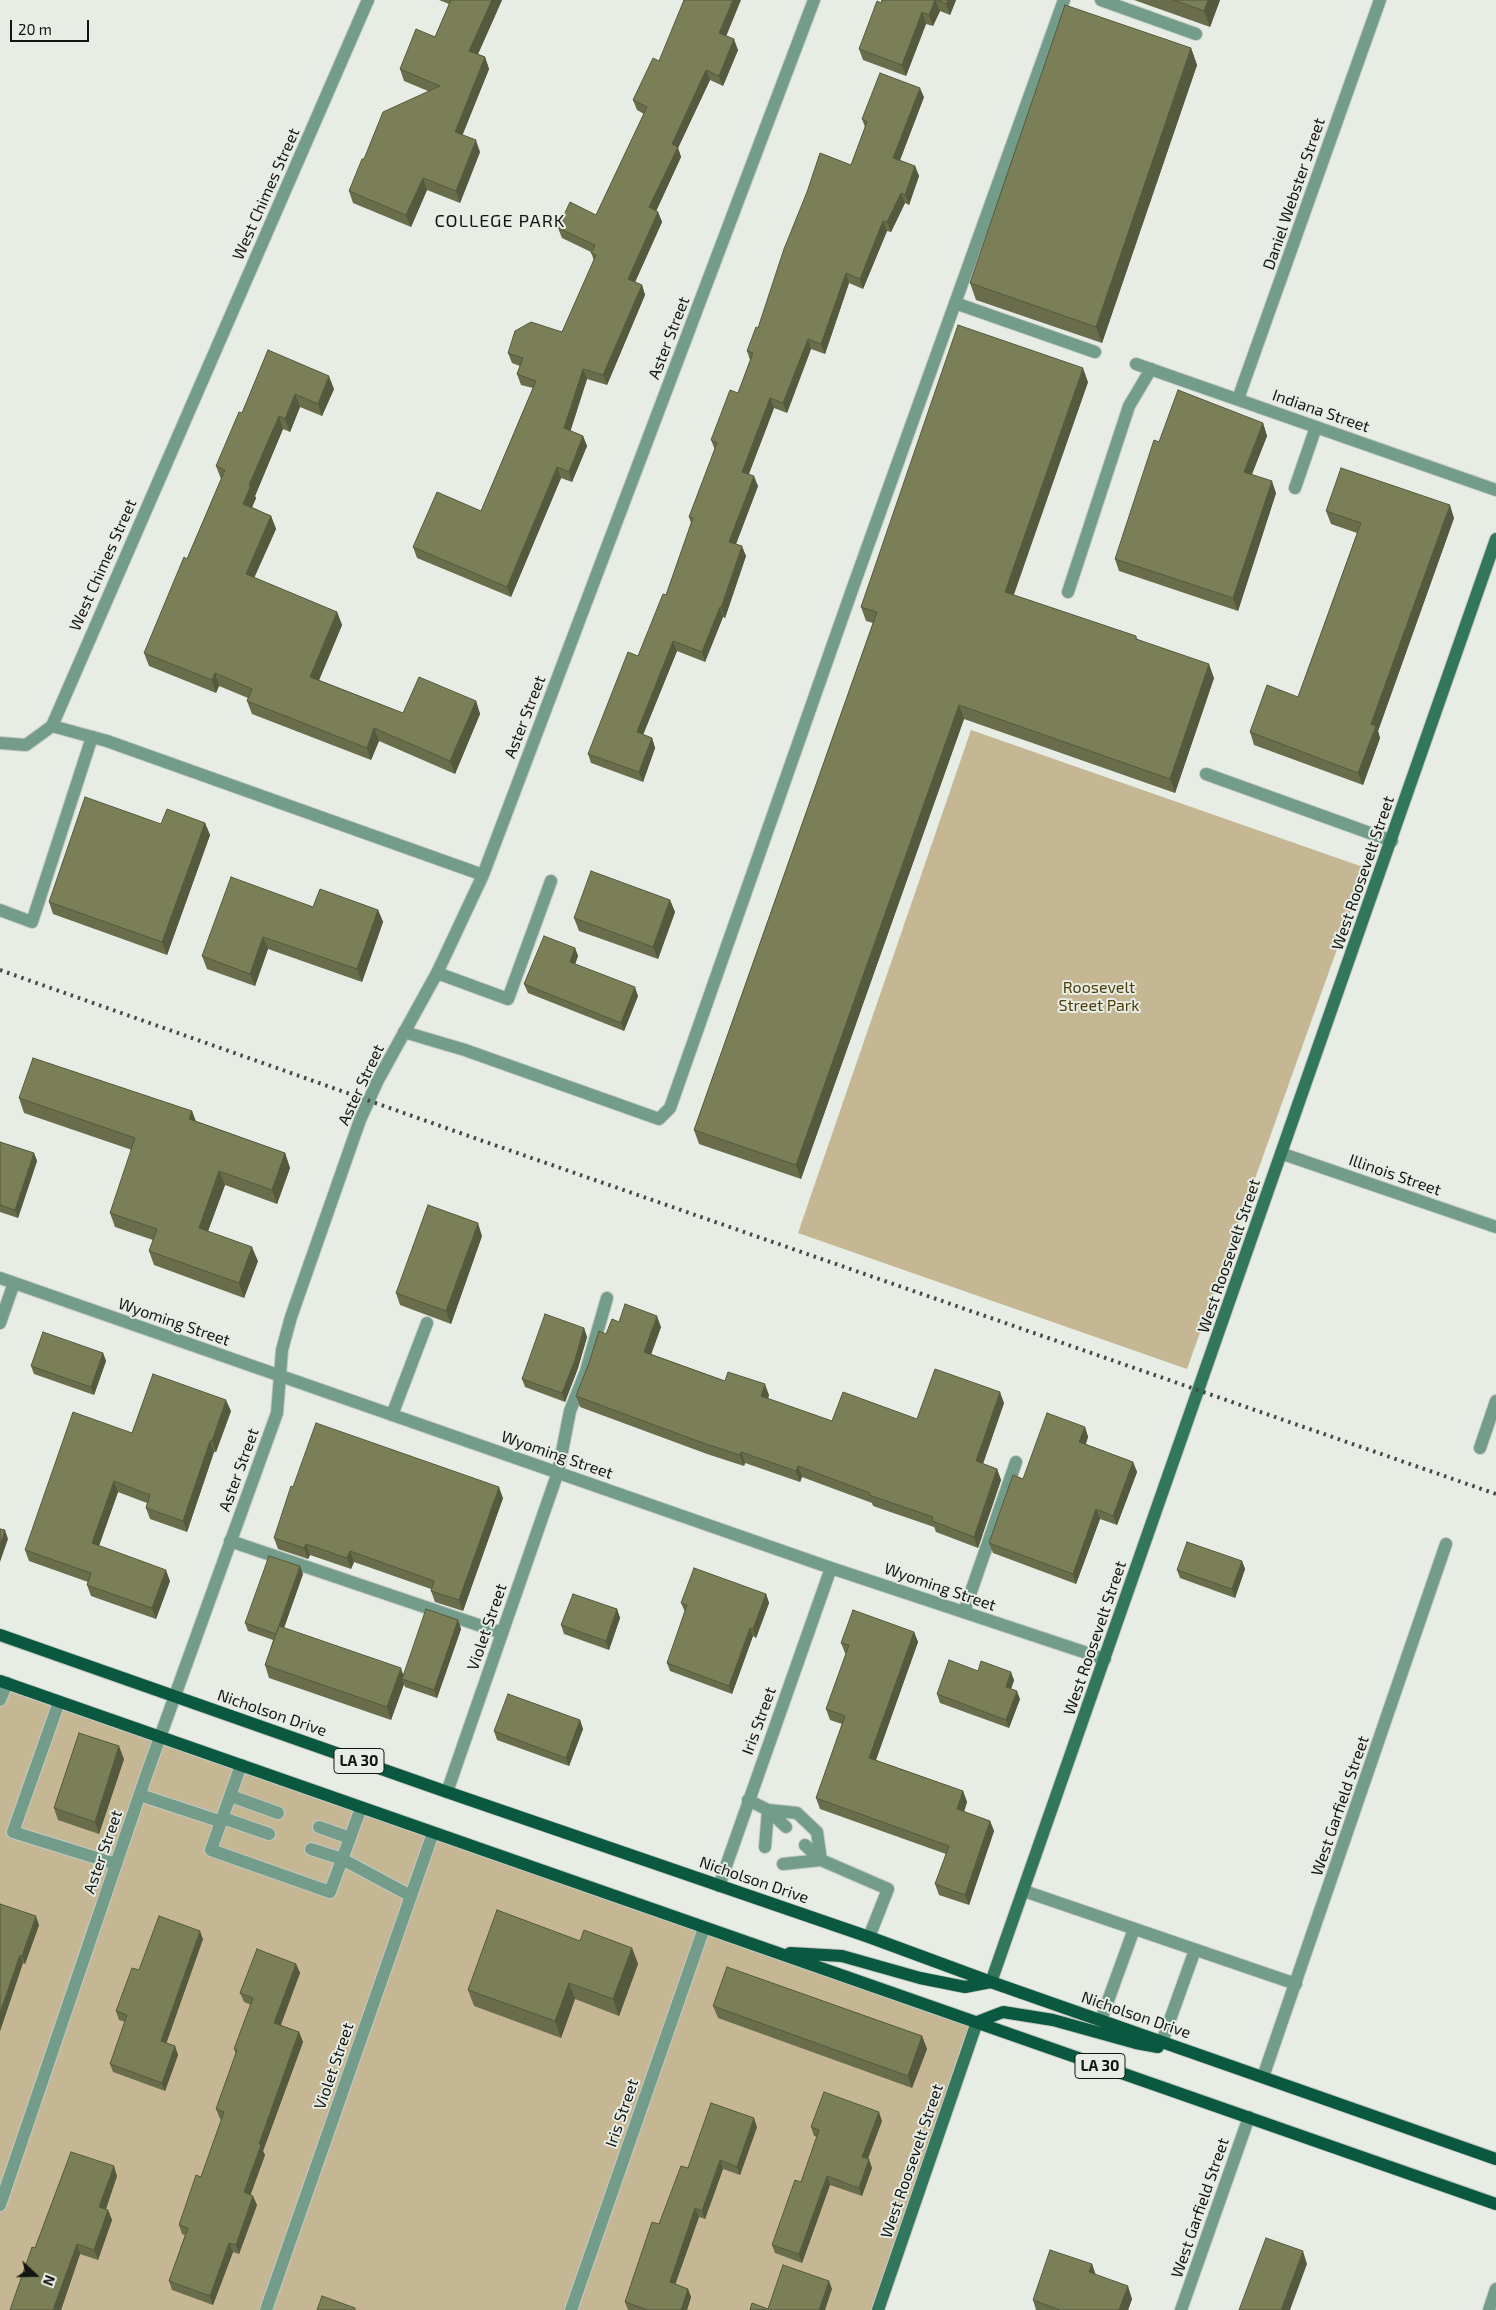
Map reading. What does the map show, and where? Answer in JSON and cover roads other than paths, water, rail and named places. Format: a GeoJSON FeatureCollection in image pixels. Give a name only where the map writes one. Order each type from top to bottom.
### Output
{"type":"FeatureCollection","features":[{"type":"Feature","properties":{"kind":"main road","name":"West Roosevelt Street"},"geometry":{"type":"LineString","coordinates":[[991,1982],[1283,1154],[1496,539]]}},
{"type":"Feature","properties":{"kind":"main road","name":"Nicholson Drive"},"geometry":{"type":"LineString","coordinates":[[0,1635],[447,1792],[869,1937],[991,1982],[1496,2159]]}},
{"type":"Feature","properties":{"kind":"main road","name":"LA 30"},"geometry":{"type":"LineString","coordinates":[[3,1682],[1496,2204]]}},
{"type":"Feature","properties":{"kind":"main road"},"geometry":{"type":"LineString","coordinates":[[775,1953],[842,1956],[920,1978],[965,1987],[991,1982]]}},
{"type":"Feature","properties":{"kind":"main road"},"geometry":{"type":"LineString","coordinates":[[977,2022],[1003,2012],[1053,2020],[1136,2043],[1190,2052]]}},
{"type":"Feature","properties":{"kind":"main road","name":"West Roosevelt Street"},"geometry":{"type":"LineString","coordinates":[[878,2310],[977,2022]]}},
{"type":"Feature","properties":{"kind":"street","name":"West Chimes Street"},"geometry":{"type":"LineString","coordinates":[[52,726],[368,0]]}},
{"type":"Feature","properties":{"kind":"street","name":"Aster Street"},"geometry":{"type":"LineString","coordinates":[[0,2205],[174,1696],[277,1413],[282,1350],[291,1317],[360,1120],[378,1080],[437,973],[483,875],[814,0]]}},
{"type":"Feature","properties":{"kind":"street"},"geometry":{"type":"LineString","coordinates":[[404,1032],[465,1050],[659,1119],[670,1108],[1064,0]]}},
{"type":"Feature","properties":{"kind":"street"},"geometry":{"type":"LineString","coordinates":[[1101,0],[1196,34]]}},
{"type":"Feature","properties":{"kind":"street","name":"Daniel Webster Street"},"geometry":{"type":"LineString","coordinates":[[1238,399],[1380,0]]}},
{"type":"Feature","properties":{"kind":"street"},"geometry":{"type":"LineString","coordinates":[[955,303],[1095,352]]}},
{"type":"Feature","properties":{"kind":"street","name":"Indiana Street"},"geometry":{"type":"LineString","coordinates":[[1136,364],[1496,490]]}},
{"type":"Feature","properties":{"kind":"street"},"geometry":{"type":"LineString","coordinates":[[1068,592],[1129,406],[1150,369]]}},
{"type":"Feature","properties":{"kind":"street"},"geometry":{"type":"LineString","coordinates":[[1295,488],[1316,427]]}},
{"type":"Feature","properties":{"kind":"street"},"geometry":{"type":"LineString","coordinates":[[0,742],[26,745],[52,726],[92,737],[483,875]]}},
{"type":"Feature","properties":{"kind":"street"},"geometry":{"type":"LineString","coordinates":[[0,910],[32,922],[92,737]]}},
{"type":"Feature","properties":{"kind":"street"},"geometry":{"type":"LineString","coordinates":[[1206,774],[1392,841]]}},
{"type":"Feature","properties":{"kind":"street"},"geometry":{"type":"LineString","coordinates":[[437,973],[508,999],[551,881]]}},
{"type":"Feature","properties":{"kind":"street","name":"Illinois Street"},"geometry":{"type":"LineString","coordinates":[[1283,1154],[1496,1227]]}},
{"type":"Feature","properties":{"kind":"street","name":"Wyoming Street"},"geometry":{"type":"LineString","coordinates":[[0,1278],[831,1568],[1105,1659]]}},
{"type":"Feature","properties":{"kind":"street"},"geometry":{"type":"LineString","coordinates":[[0,1323],[14,1283]]}},
{"type":"Feature","properties":{"kind":"street","name":"Violet Street"},"geometry":{"type":"LineString","coordinates":[[447,1792],[558,1472],[570,1411],[586,1371],[607,1298]]}},
{"type":"Feature","properties":{"kind":"street"},"geometry":{"type":"LineString","coordinates":[[392,1415],[427,1322]]}},
{"type":"Feature","properties":{"kind":"street"},"geometry":{"type":"LineString","coordinates":[[1480,1448],[1496,1401]]}},
{"type":"Feature","properties":{"kind":"street"},"geometry":{"type":"LineString","coordinates":[[964,1612],[1016,1462]]}},
{"type":"Feature","properties":{"kind":"street"},"geometry":{"type":"LineString","coordinates":[[230,1541],[502,1633]]}},
{"type":"Feature","properties":{"kind":"street","name":"West Garfield Street"},"geometry":{"type":"LineString","coordinates":[[1263,2077],[1446,1544]]}},
{"type":"Feature","properties":{"kind":"street","name":"Iris Street"},"geometry":{"type":"LineString","coordinates":[[719,1886],[831,1568]]}},
{"type":"Feature","properties":{"kind":"street"},"geometry":{"type":"LineString","coordinates":[[0,1700],[3,1682]]}},
{"type":"Feature","properties":{"kind":"street"},"geometry":{"type":"LineString","coordinates":[[59,1702],[13,1832],[116,1864]]}},
{"type":"Feature","properties":{"kind":"street"},"geometry":{"type":"LineString","coordinates":[[241,1765],[211,1850],[330,1892],[362,1808]]}},
{"type":"Feature","properties":{"kind":"street"},"geometry":{"type":"LineString","coordinates":[[140,1795],[269,1834]]}},
{"type":"Feature","properties":{"kind":"street"},"geometry":{"type":"LineString","coordinates":[[230,1796],[278,1813]]}},
{"type":"Feature","properties":{"kind":"street"},"geometry":{"type":"LineString","coordinates":[[748,1800],[768,1810],[786,1827]]}},
{"type":"Feature","properties":{"kind":"street"},"geometry":{"type":"LineString","coordinates":[[765,1847],[768,1810]]}},
{"type":"Feature","properties":{"kind":"street"},"geometry":{"type":"LineString","coordinates":[[768,1810],[797,1812],[817,1832],[821,1860]]}},
{"type":"Feature","properties":{"kind":"street"},"geometry":{"type":"LineString","coordinates":[[319,1827],[350,1838]]}},
{"type":"Feature","properties":{"kind":"street","name":"Violet Street"},"geometry":{"type":"LineString","coordinates":[[266,2310],[433,1833]]}},
{"type":"Feature","properties":{"kind":"street"},"geometry":{"type":"LineString","coordinates":[[805,1845],[821,1860],[888,1889],[869,1937]]}},
{"type":"Feature","properties":{"kind":"street"},"geometry":{"type":"LineString","coordinates":[[311,1849],[342,1859],[411,1896]]}},
{"type":"Feature","properties":{"kind":"street"},"geometry":{"type":"LineString","coordinates":[[783,1864],[821,1860]]}},
{"type":"Feature","properties":{"kind":"street"},"geometry":{"type":"LineString","coordinates":[[1024,1891],[1296,1984]]}},
{"type":"Feature","properties":{"kind":"street","name":"Iris Street"},"geometry":{"type":"LineString","coordinates":[[571,2310],[704,1928]]}},
{"type":"Feature","properties":{"kind":"street"},"geometry":{"type":"LineString","coordinates":[[1101,2020],[1134,1929]]}},
{"type":"Feature","properties":{"kind":"street"},"geometry":{"type":"LineString","coordinates":[[1162,2042],[1195,1950]]}},
{"type":"Feature","properties":{"kind":"street","name":"West Garfield Street"},"geometry":{"type":"LineString","coordinates":[[1181,2310],[1249,2117]]}},
{"type":"Feature","properties":{"kind":"street"},"geometry":{"type":"LineString","coordinates":[[1490,2310],[1496,2289]]}},
{"type":"Feature","properties":{"kind":"railway"},"geometry":{"type":"LineString","coordinates":[[0,970],[480,1140],[1496,1494]]}},
{"type":"Feature","properties":{"kind":"district","name":"COLLEGE PARK"},"geometry":{"type":"Point","coordinates":[500,221]}},
{"type":"Feature","properties":{"kind":"park label","name":"Roosevelt Street Park"},"geometry":{"type":"Point","coordinates":[1099,997]}}]}
